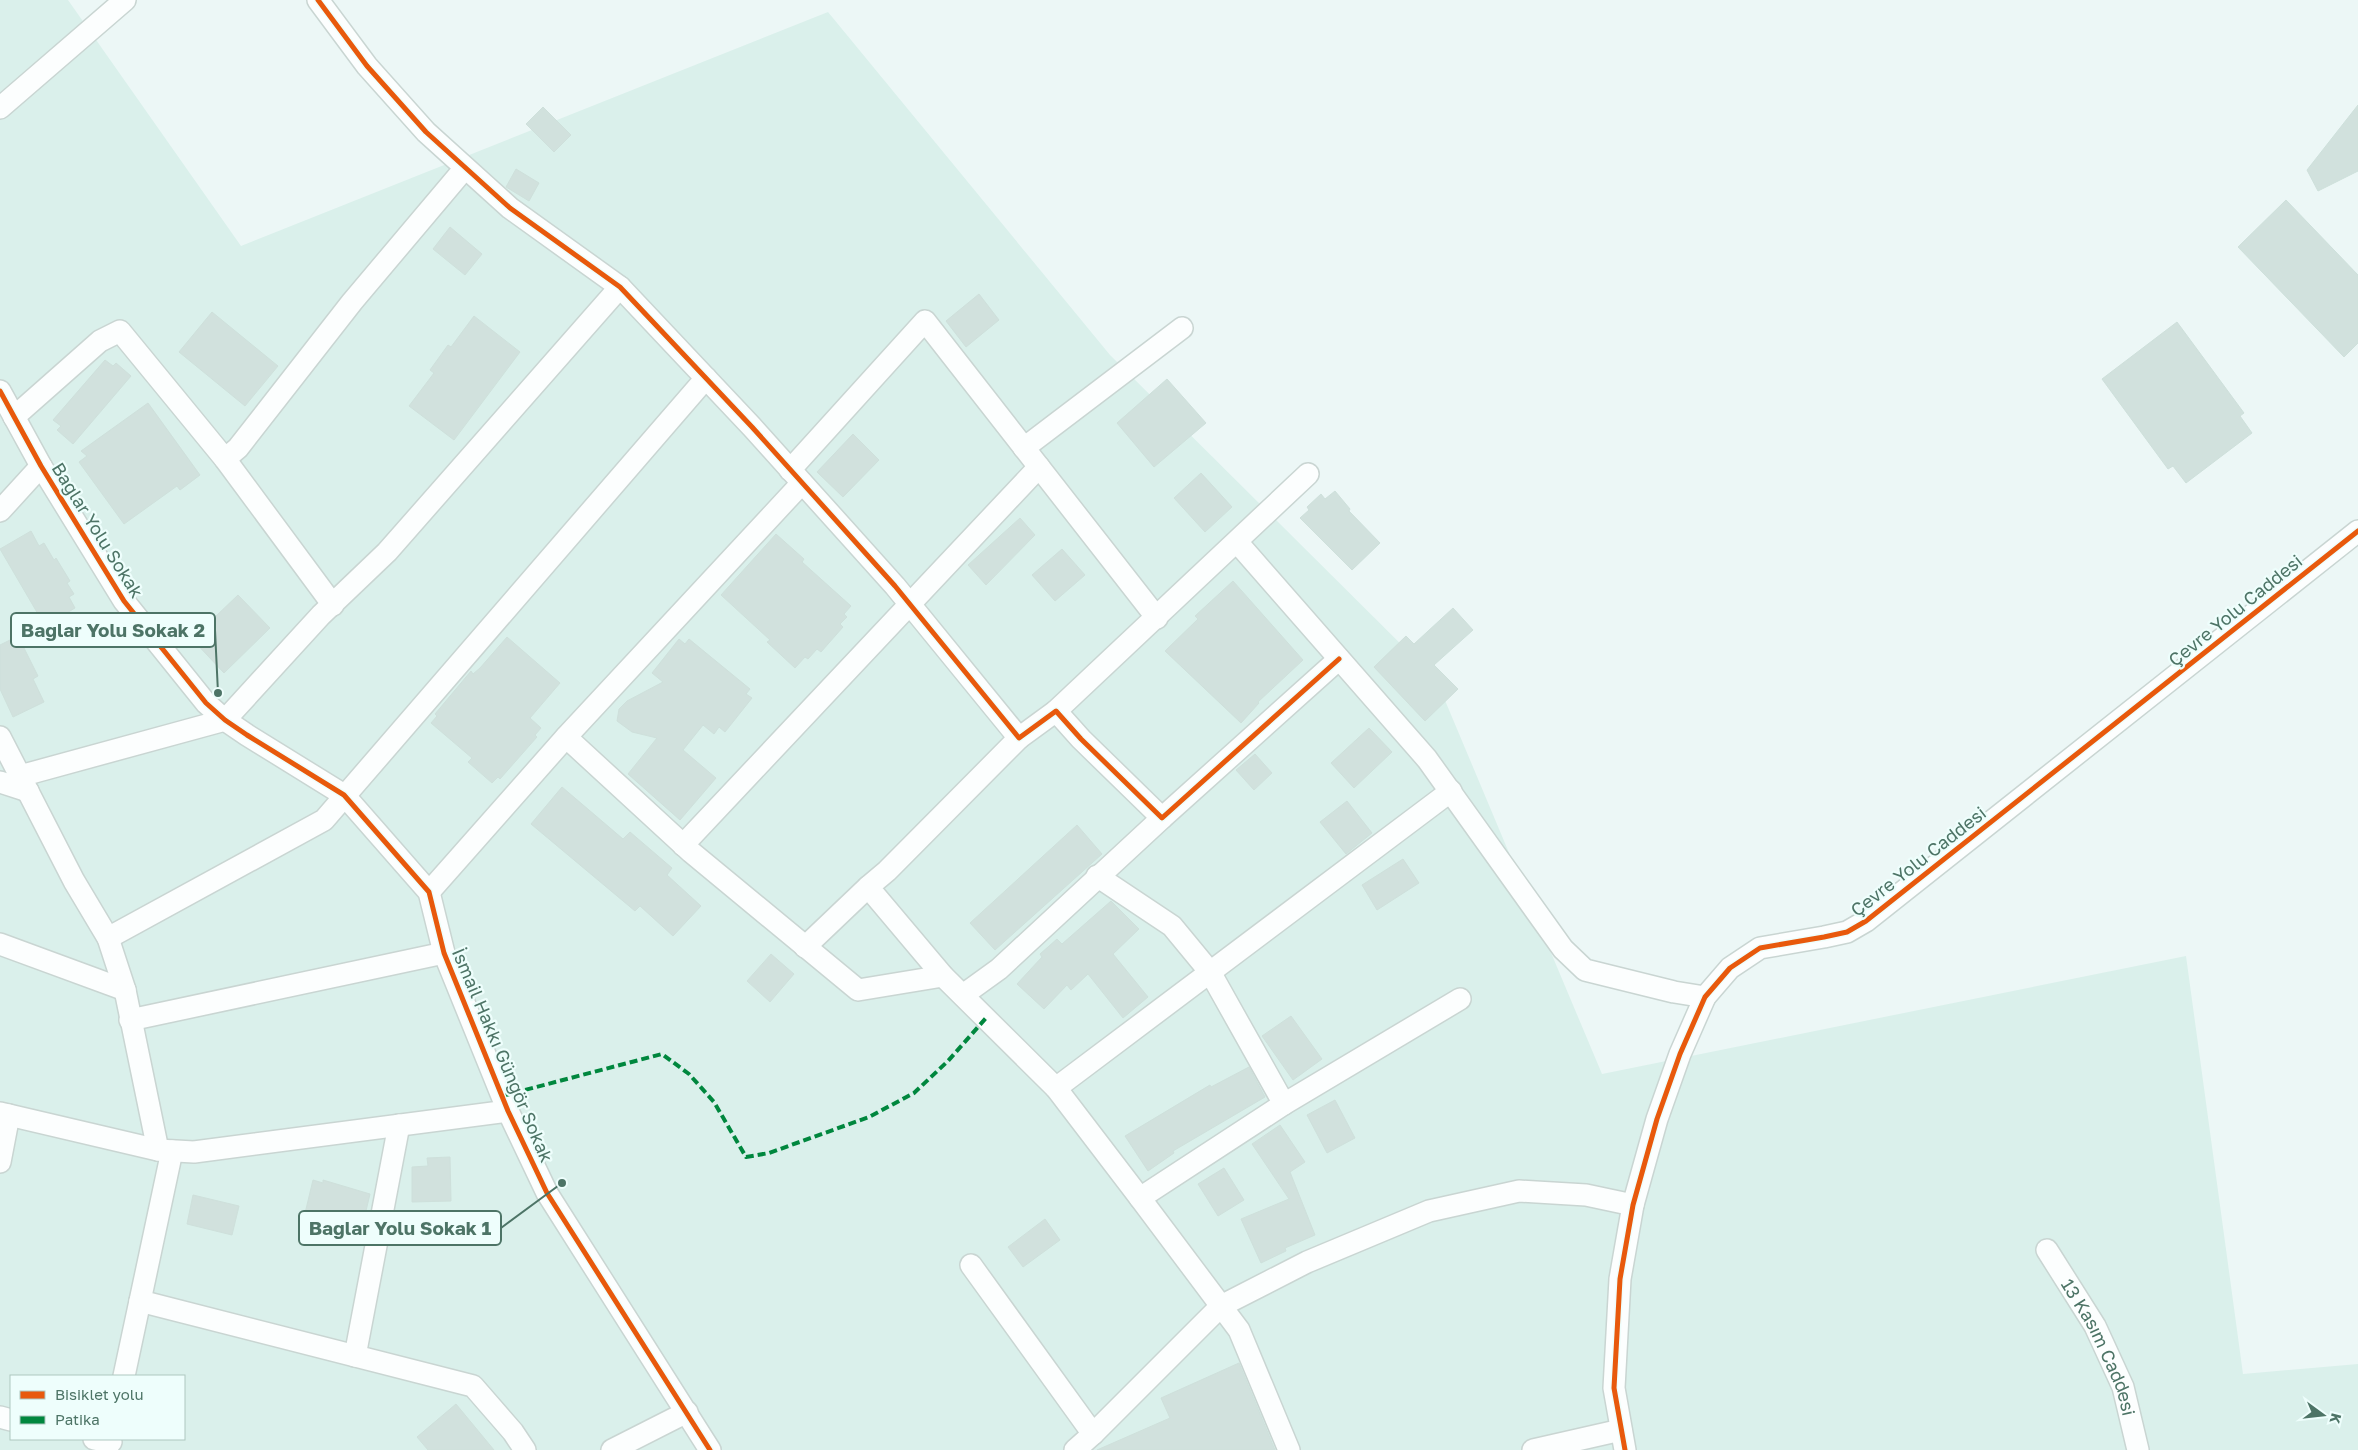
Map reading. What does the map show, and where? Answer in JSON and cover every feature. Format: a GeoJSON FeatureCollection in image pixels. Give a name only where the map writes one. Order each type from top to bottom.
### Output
{"type":"FeatureCollection","features":[{"type":"Feature","properties":{"kind":"street"},"geometry":{"type":"LineString","coordinates":[[0,108],[125,0]]}},
{"type":"Feature","properties":{"kind":"street"},"geometry":{"type":"LineString","coordinates":[[318,0],[367,66],[426,132],[510,208],[620,287],[796,476],[910,604],[1019,738]]}},
{"type":"Feature","properties":{"kind":"street"},"geometry":{"type":"LineString","coordinates":[[225,459],[238,448],[352,302],[466,168]]}},
{"type":"Feature","properties":{"kind":"street"},"geometry":{"type":"LineString","coordinates":[[16,783],[225,720],[332,604],[388,552],[620,287]]}},
{"type":"Feature","properties":{"kind":"street"},"geometry":{"type":"LineString","coordinates":[[429,892],[796,476],[925,322],[1157,618]]}},
{"type":"Feature","properties":{"kind":"street"},"geometry":{"type":"LineString","coordinates":[[1024,448],[1182,328]]}},
{"type":"Feature","properties":{"kind":"street"},"geometry":{"type":"LineString","coordinates":[[14,417],[100,341],[120,331],[225,459],[332,604]]}},
{"type":"Feature","properties":{"kind":"street"},"geometry":{"type":"LineString","coordinates":[[108,938],[324,820],[706,378]]}},
{"type":"Feature","properties":{"kind":"street","name":"Bağlar Yolu Sokak"},"geometry":{"type":"LineString","coordinates":[[0,391],[42,466],[124,601],[206,703],[225,720],[344,795],[429,892]]}},
{"type":"Feature","properties":{"kind":"street"},"geometry":{"type":"LineString","coordinates":[[0,511],[42,466]]}},
{"type":"Feature","properties":{"kind":"street"},"geometry":{"type":"LineString","coordinates":[[683,845],[1039,467]]}},
{"type":"Feature","properties":{"kind":"street"},"geometry":{"type":"LineString","coordinates":[[806,946],[887,871],[1019,738],[1056,711],[1308,474]]}},
{"type":"Feature","properties":{"kind":"street","name":"Çevre Yolu Caddesi"},"geometry":{"type":"LineString","coordinates":[[1623,1440],[1614,1388],[1620,1279],[1632,1205],[1657,1119],[1680,1054],[1705,998],[1730,968],[1760,948],[1847,932],[1866,921],[2358,531]]}},
{"type":"Feature","properties":{"kind":"street"},"geometry":{"type":"LineString","coordinates":[[1237,542],[1427,759],[1563,949],[1585,970],[1705,998]]}},
{"type":"Feature","properties":{"kind":"street"},"geometry":{"type":"LineString","coordinates":[[963,995],[1000,969],[1097,876],[1339,660]]}},
{"type":"Feature","properties":{"kind":"street"},"geometry":{"type":"LineString","coordinates":[[1056,711],[1081,739],[1162,818]]}},
{"type":"Feature","properties":{"kind":"street"},"geometry":{"type":"LineString","coordinates":[[0,737],[16,783],[108,938],[125,990],[130,1020],[165,1151],[140,1301],[124,1375]]}},
{"type":"Feature","properties":{"kind":"street"},"geometry":{"type":"LineString","coordinates":[[566,737],[683,845],[858,990],[943,976]]}},
{"type":"Feature","properties":{"kind":"street"},"geometry":{"type":"LineString","coordinates":[[1056,1088],[1451,791]]}},
{"type":"Feature","properties":{"kind":"street"},"geometry":{"type":"LineString","coordinates":[[1097,876],[1172,926],[1210,972],[1284,1104]]}},
{"type":"Feature","properties":{"kind":"street"},"geometry":{"type":"LineString","coordinates":[[868,887],[943,976],[1056,1088],[1239,1330],[1289,1450]]}},
{"type":"Feature","properties":{"kind":"street","name":"İsmail Hakkı Güngör Sokak"},"geometry":{"type":"LineString","coordinates":[[429,892],[444,953],[508,1111],[546,1193],[710,1450]]}},
{"type":"Feature","properties":{"kind":"street"},"geometry":{"type":"LineString","coordinates":[[0,944],[125,990]]}},
{"type":"Feature","properties":{"kind":"street"},"geometry":{"type":"LineString","coordinates":[[130,1020],[444,953]]}},
{"type":"Feature","properties":{"kind":"street"},"geometry":{"type":"LineString","coordinates":[[1140,1198],[1284,1104],[1460,999]]}},
{"type":"Feature","properties":{"kind":"street"},"geometry":{"type":"LineString","coordinates":[[0,1162],[5,1114],[165,1151],[194,1152],[508,1111]]}},
{"type":"Feature","properties":{"kind":"street"},"geometry":{"type":"LineString","coordinates":[[355,1356],[399,1125]]}},
{"type":"Feature","properties":{"kind":"street"},"geometry":{"type":"LineString","coordinates":[[1074,1450],[1093,1434],[1220,1306],[1307,1262],[1428,1211],[1519,1191],[1586,1195],[1632,1205]]}},
{"type":"Feature","properties":{"kind":"street","name":"13 Kasım Caddesi"},"geometry":{"type":"LineString","coordinates":[[2047,1250],[2095,1326],[2123,1387],[2138,1450]]}},
{"type":"Feature","properties":{"kind":"street"},"geometry":{"type":"LineString","coordinates":[[971,1265],[1093,1434]]}},
{"type":"Feature","properties":{"kind":"street"},"geometry":{"type":"LineString","coordinates":[[140,1301],[473,1386],[513,1432],[525,1450]]}},
{"type":"Feature","properties":{"kind":"street"},"geometry":{"type":"LineString","coordinates":[[612,1450],[687,1412]]}},
{"type":"Feature","properties":{"kind":"street"},"geometry":{"type":"LineString","coordinates":[[1533,1450],[1623,1440]]}},
{"type":"Feature","properties":{"kind":"shaded area"},"geometry":{"type":"Polygon","coordinates":[[[0,0],[68,0],[241,246],[828,12],[1110,355],[1436,679],[1602,1074],[2186,956],[2243,1374],[2358,1364],[2358,1450],[0,1450],[0,0]]]}},
{"type":"Feature","properties":{"kind":"building"},"geometry":{"type":"Polygon","coordinates":[[[2358,105],[2358,171],[2318,191],[2307,170],[2358,105]]]}},
{"type":"Feature","properties":{"kind":"building"},"geometry":{"type":"Polygon","coordinates":[[[543,107],[571,135],[554,152],[526,124],[543,107]]]}},
{"type":"Feature","properties":{"kind":"building"},"geometry":{"type":"Polygon","coordinates":[[[516,169],[539,183],[529,201],[506,187],[516,169]]]}},
{"type":"Feature","properties":{"kind":"building"},"geometry":{"type":"Polygon","coordinates":[[[2286,200],[2358,275],[2358,343],[2344,357],[2238,247],[2286,200]]]}},
{"type":"Feature","properties":{"kind":"building"},"geometry":{"type":"Polygon","coordinates":[[[450,227],[482,254],[465,275],[433,249],[450,227]]]}},
{"type":"Feature","properties":{"kind":"building"},"geometry":{"type":"Polygon","coordinates":[[[979,294],[999,320],[966,347],[946,321],[979,294]]]}},
{"type":"Feature","properties":{"kind":"building"},"geometry":{"type":"Polygon","coordinates":[[[212,312],[278,366],[245,406],[179,352],[212,312]]]}},
{"type":"Feature","properties":{"kind":"building"},"geometry":{"type":"Polygon","coordinates":[[[474,316],[520,352],[454,440],[409,406],[434,373],[430,370],[448,345],[451,347],[474,316]]]}},
{"type":"Feature","properties":{"kind":"building"},"geometry":{"type":"Polygon","coordinates":[[[2177,322],[2244,413],[2240,416],[2252,433],[2186,483],[2173,466],[2168,469],[2102,379],[2177,322]]]}},
{"type":"Feature","properties":{"kind":"building"},"geometry":{"type":"Polygon","coordinates":[[[105,360],[113,366],[116,363],[131,376],[73,444],[57,430],[61,426],[53,420],[105,360]]]}},
{"type":"Feature","properties":{"kind":"building"},"geometry":{"type":"Polygon","coordinates":[[[1167,379],[1206,423],[1154,467],[1117,423],[1167,379]]]}},
{"type":"Feature","properties":{"kind":"building"},"geometry":{"type":"Polygon","coordinates":[[[148,403],[200,475],[180,490],[177,486],[124,524],[79,462],[87,456],[81,451],[148,403]]]}},
{"type":"Feature","properties":{"kind":"building"},"geometry":{"type":"Polygon","coordinates":[[[853,434],[879,460],[843,497],[817,472],[853,434]]]}},
{"type":"Feature","properties":{"kind":"building"},"geometry":{"type":"Polygon","coordinates":[[[1201,473],[1232,507],[1205,532],[1174,498],[1201,473]]]}},
{"type":"Feature","properties":{"kind":"building"},"geometry":{"type":"Polygon","coordinates":[[[1335,491],[1350,509],[1349,511],[1380,543],[1352,570],[1300,518],[1309,510],[1307,507],[1321,494],[1325,499],[1335,491]]]}},
{"type":"Feature","properties":{"kind":"building"},"geometry":{"type":"Polygon","coordinates":[[[1020,518],[1035,535],[986,585],[968,565],[1020,518]]]}},
{"type":"Feature","properties":{"kind":"building"},"geometry":{"type":"Polygon","coordinates":[[[31,531],[39,546],[44,543],[54,560],[56,558],[70,581],[67,583],[74,594],[69,597],[75,608],[45,626],[0,549],[31,531]]]}},
{"type":"Feature","properties":{"kind":"building"},"geometry":{"type":"Polygon","coordinates":[[[776,534],[804,559],[802,562],[851,606],[844,614],[847,617],[840,624],[843,627],[821,652],[817,649],[808,659],[805,657],[795,668],[767,642],[770,640],[721,595],[776,534]]]}},
{"type":"Feature","properties":{"kind":"building"},"geometry":{"type":"Polygon","coordinates":[[[1062,549],[1085,575],[1055,601],[1032,575],[1062,549]]]}},
{"type":"Feature","properties":{"kind":"building"},"geometry":{"type":"Polygon","coordinates":[[[1233,581],[1303,660],[1258,702],[1241,723],[1165,651],[1198,619],[1195,616],[1233,581]]]}},
{"type":"Feature","properties":{"kind":"building"},"geometry":{"type":"Polygon","coordinates":[[[238,595],[270,628],[224,673],[192,639],[238,595]]]}},
{"type":"Feature","properties":{"kind":"building"},"geometry":{"type":"Polygon","coordinates":[[[1453,608],[1473,630],[1434,665],[1458,689],[1425,721],[1374,667],[1406,636],[1414,644],[1453,608]]]}},
{"type":"Feature","properties":{"kind":"building"},"geometry":{"type":"Polygon","coordinates":[[[18,636],[38,676],[33,679],[44,702],[13,717],[0,689],[0,645],[18,636]]]}},
{"type":"Feature","properties":{"kind":"building"},"geometry":{"type":"Polygon","coordinates":[[[507,637],[560,683],[530,718],[541,728],[535,735],[537,737],[500,779],[498,777],[492,783],[468,762],[472,758],[431,723],[437,716],[435,714],[471,671],[473,674],[480,668],[507,637]]]}},
{"type":"Feature","properties":{"kind":"building"},"geometry":{"type":"Polygon","coordinates":[[[679,639],[685,644],[689,639],[750,689],[746,694],[752,698],[725,732],[719,727],[714,734],[703,725],[683,750],[716,778],[680,820],[628,774],[657,738],[632,732],[617,721],[619,709],[627,701],[663,682],[652,673],[679,639]]]}},
{"type":"Feature","properties":{"kind":"building"},"geometry":{"type":"Polygon","coordinates":[[[1369,728],[1392,752],[1354,788],[1331,763],[1369,728]]]}},
{"type":"Feature","properties":{"kind":"building"},"geometry":{"type":"Polygon","coordinates":[[[1255,754],[1272,773],[1254,790],[1236,770],[1255,754]]]}},
{"type":"Feature","properties":{"kind":"building"},"geometry":{"type":"Polygon","coordinates":[[[562,787],[623,839],[630,832],[672,868],[667,875],[701,906],[673,936],[640,906],[635,911],[531,824],[562,787]]]}},
{"type":"Feature","properties":{"kind":"building"},"geometry":{"type":"Polygon","coordinates":[[[1347,801],[1372,833],[1346,854],[1320,822],[1347,801]]]}},
{"type":"Feature","properties":{"kind":"building"},"geometry":{"type":"Polygon","coordinates":[[[1077,825],[1102,854],[995,950],[970,923],[1077,825]]]}},
{"type":"Feature","properties":{"kind":"building"},"geometry":{"type":"Polygon","coordinates":[[[1403,859],[1419,883],[1377,910],[1362,885],[1403,859]]]}},
{"type":"Feature","properties":{"kind":"building"},"geometry":{"type":"Polygon","coordinates":[[[1111,901],[1139,929],[1113,954],[1148,997],[1123,1018],[1088,974],[1071,990],[1067,985],[1044,1009],[1017,984],[1042,957],[1040,954],[1057,939],[1062,944],[1111,901]]]}},
{"type":"Feature","properties":{"kind":"building"},"geometry":{"type":"Polygon","coordinates":[[[771,954],[794,974],[770,1002],[747,981],[771,954]]]}},
{"type":"Feature","properties":{"kind":"building"},"geometry":{"type":"Polygon","coordinates":[[[1291,1016],[1322,1059],[1293,1080],[1262,1036],[1291,1016]]]}},
{"type":"Feature","properties":{"kind":"building"},"geometry":{"type":"Polygon","coordinates":[[[1249,1067],[1265,1097],[1173,1151],[1174,1153],[1148,1171],[1125,1136],[1210,1085],[1211,1087],[1249,1067]]]}},
{"type":"Feature","properties":{"kind":"building"},"geometry":{"type":"Polygon","coordinates":[[[1335,1100],[1355,1138],[1327,1153],[1307,1115],[1335,1100]]]}},
{"type":"Feature","properties":{"kind":"building"},"geometry":{"type":"Polygon","coordinates":[[[1280,1125],[1305,1162],[1290,1172],[1315,1235],[1285,1248],[1286,1251],[1261,1263],[1241,1219],[1289,1199],[1252,1144],[1280,1125]]]}},
{"type":"Feature","properties":{"kind":"building"},"geometry":{"type":"Polygon","coordinates":[[[450,1157],[451,1201],[412,1202],[412,1167],[428,1166],[427,1158],[450,1157]]]}},
{"type":"Feature","properties":{"kind":"building"},"geometry":{"type":"Polygon","coordinates":[[[1224,1168],[1244,1200],[1218,1216],[1198,1184],[1224,1168]]]}},
{"type":"Feature","properties":{"kind":"building"},"geometry":{"type":"Polygon","coordinates":[[[313,1180],[323,1183],[323,1180],[370,1194],[358,1244],[301,1230],[313,1180]]]}},
{"type":"Feature","properties":{"kind":"building"},"geometry":{"type":"Polygon","coordinates":[[[193,1195],[239,1206],[232,1235],[187,1224],[193,1195]]]}},
{"type":"Feature","properties":{"kind":"building"},"geometry":{"type":"Polygon","coordinates":[[[1045,1219],[1060,1240],[1023,1267],[1008,1247],[1045,1219]]]}},
{"type":"Feature","properties":{"kind":"building"},"geometry":{"type":"Polygon","coordinates":[[[1239,1363],[1275,1450],[1097,1450],[1170,1418],[1161,1398],[1239,1363]]]}},
{"type":"Feature","properties":{"kind":"building"},"geometry":{"type":"Polygon","coordinates":[[[456,1404],[494,1450],[428,1450],[417,1437],[456,1404]]]}},
{"type":"Feature","properties":{"kind":"marked path"},"geometry":{"type":"LineString","coordinates":[[502,1096],[662,1054],[689,1074],[714,1102],[746,1157],[769,1153],[869,1117],[914,1093],[948,1061],[986,1018]]}},
{"type":"Feature","properties":{"kind":"cycle path"},"geometry":{"type":"LineString","coordinates":[[318,0],[367,66],[426,132],[510,208],[620,287],[752,427],[895,586],[1019,738],[1056,711],[1081,739],[1162,818],[1339,659]]}},
{"type":"Feature","properties":{"kind":"cycle path"},"geometry":{"type":"LineString","coordinates":[[0,391],[41,466],[124,601],[206,703],[225,720],[247,735],[344,795],[429,892],[444,953],[508,1111],[547,1193],[710,1450]]}},
{"type":"Feature","properties":{"kind":"cycle path"},"geometry":{"type":"LineString","coordinates":[[1625,1450],[1614,1388],[1620,1279],[1633,1205],[1657,1119],[1680,1054],[1705,997],[1730,968],[1760,948],[1847,932],[1866,921],[2358,531]]}},
{"type":"Feature","properties":{"kind":"place","name":"Bağlar Yolu Sokak 2"},"geometry":{"type":"Point","coordinates":[218,693]}},
{"type":"Feature","properties":{"kind":"place","name":"Bağlar Yolu Sokak 1"},"geometry":{"type":"Point","coordinates":[562,1183]}}]}
